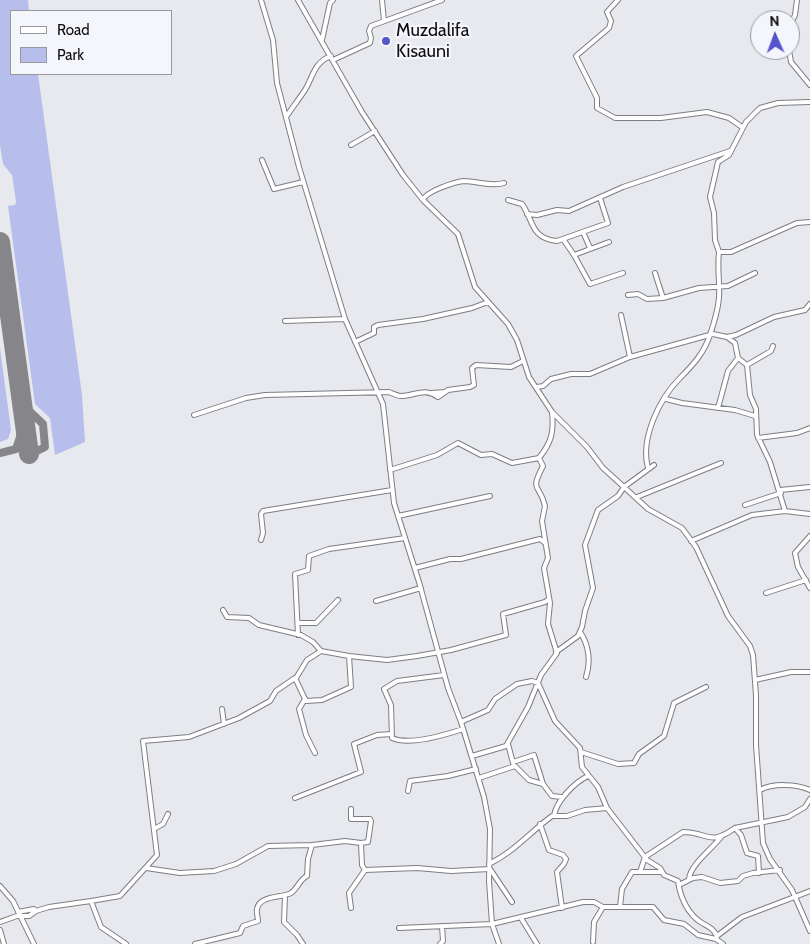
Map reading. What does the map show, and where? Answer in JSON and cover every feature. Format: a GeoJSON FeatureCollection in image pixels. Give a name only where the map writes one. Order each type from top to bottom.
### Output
{"type":"FeatureCollection","features":[{"type":"Feature","properties":{"kind":"street"},"geometry":{"type":"LineString","coordinates":[[261,0],[273,40],[277,83],[303,182],[345,319],[383,404],[392,490],[398,516],[421,588],[444,676],[479,778],[490,828],[489,867],[492,924],[499,944]]}},
{"type":"Feature","properties":{"kind":"street"},"geometry":{"type":"LineString","coordinates":[[298,0],[402,175],[423,200],[458,234],[475,288],[508,324],[517,340],[530,378],[552,412],[587,447],[603,468],[648,509],[676,523],[691,541],[728,616],[750,646],[754,680],[762,821],[766,851],[796,896],[810,931]]}},
{"type":"Feature","properties":{"kind":"street"},"geometry":{"type":"LineString","coordinates":[[322,40],[330,3],[333,0]]}},
{"type":"Feature","properties":{"kind":"street"},"geometry":{"type":"LineString","coordinates":[[382,0],[384,21]]}},
{"type":"Feature","properties":{"kind":"street"},"geometry":{"type":"LineString","coordinates":[[285,117],[306,88],[314,70],[324,60],[368,44],[371,40],[370,27],[442,0]]}},
{"type":"Feature","properties":{"kind":"street"},"geometry":{"type":"LineString","coordinates":[[618,0],[607,12],[611,22],[609,28],[576,56],[597,98],[597,108],[610,116],[622,118],[661,118],[707,112],[729,118],[742,127]]}},
{"type":"Feature","properties":{"kind":"street"},"geometry":{"type":"LineString","coordinates":[[791,60],[810,85]]}},
{"type":"Feature","properties":{"kind":"street"},"geometry":{"type":"LineString","coordinates":[[648,468],[645,456],[645,442],[650,427],[680,379],[702,354],[717,310],[719,252],[715,240],[710,192],[718,162],[730,151],[742,127],[751,115],[760,108],[778,103],[810,102]]}},
{"type":"Feature","properties":{"kind":"street"},"geometry":{"type":"LineString","coordinates":[[350,145],[375,131]]}},
{"type":"Feature","properties":{"kind":"street"},"geometry":{"type":"LineString","coordinates":[[527,214],[537,215],[556,210],[569,211],[623,187],[730,151]]}},
{"type":"Feature","properties":{"kind":"street"},"geometry":{"type":"LineString","coordinates":[[262,160],[274,189],[303,182]]}},
{"type":"Feature","properties":{"kind":"street"},"geometry":{"type":"LineString","coordinates":[[423,200],[427,193],[462,181],[498,185],[504,183]]}},
{"type":"Feature","properties":{"kind":"street"},"geometry":{"type":"LineString","coordinates":[[508,200],[522,204],[530,224],[548,240],[562,239],[608,223],[600,198]]}},
{"type":"Feature","properties":{"kind":"street"},"geometry":{"type":"LineString","coordinates":[[719,252],[730,252],[797,223],[810,222]]}},
{"type":"Feature","properties":{"kind":"street"},"geometry":{"type":"LineString","coordinates":[[583,232],[590,248]]}},
{"type":"Feature","properties":{"kind":"street"},"geometry":{"type":"LineString","coordinates":[[562,239],[574,255],[590,284],[623,273]]}},
{"type":"Feature","properties":{"kind":"street"},"geometry":{"type":"LineString","coordinates":[[574,255],[609,242]]}},
{"type":"Feature","properties":{"kind":"street"},"geometry":{"type":"LineString","coordinates":[[655,273],[663,298]]}},
{"type":"Feature","properties":{"kind":"street"},"geometry":{"type":"LineString","coordinates":[[628,295],[638,294],[647,299],[663,298],[699,288],[718,288],[736,283],[755,273]]}},
{"type":"Feature","properties":{"kind":"street"},"geometry":{"type":"LineString","coordinates":[[355,342],[374,333],[374,327],[378,325],[448,314],[488,302]]}},
{"type":"Feature","properties":{"kind":"street"},"geometry":{"type":"LineString","coordinates":[[728,337],[774,317],[805,310],[810,304]]}},
{"type":"Feature","properties":{"kind":"street"},"geometry":{"type":"LineString","coordinates":[[621,315],[630,357]]}},
{"type":"Feature","properties":{"kind":"street"},"geometry":{"type":"LineString","coordinates":[[285,321],[345,319]]}},
{"type":"Feature","properties":{"kind":"street"},"geometry":{"type":"LineString","coordinates":[[536,387],[543,386],[551,379],[571,374],[590,374],[630,357],[717,334],[728,337],[735,343],[740,355],[728,371],[718,408]]}},
{"type":"Feature","properties":{"kind":"street"},"geometry":{"type":"LineString","coordinates":[[747,365],[771,351],[773,346]]}},
{"type":"Feature","properties":{"kind":"street"},"geometry":{"type":"LineString","coordinates":[[738,358],[747,365]]}},
{"type":"Feature","properties":{"kind":"street"},"geometry":{"type":"LineString","coordinates":[[194,415],[246,398],[265,394],[378,392],[402,396],[411,392],[432,393],[438,397],[445,392],[474,385],[472,368],[476,365],[511,367],[523,361]]}},
{"type":"Feature","properties":{"kind":"street"},"geometry":{"type":"LineString","coordinates":[[747,365],[746,374],[756,409],[758,438],[770,462],[786,511]]}},
{"type":"Feature","properties":{"kind":"street"},"geometry":{"type":"LineString","coordinates":[[666,399],[755,416]]}},
{"type":"Feature","properties":{"kind":"street"},"geometry":{"type":"LineString","coordinates":[[390,470],[437,455],[458,443],[462,448],[481,455],[492,454],[512,463],[539,458],[550,445],[554,427],[552,412]]}},
{"type":"Feature","properties":{"kind":"street"},"geometry":{"type":"LineString","coordinates":[[758,438],[797,433],[810,428]]}},
{"type":"Feature","properties":{"kind":"street"},"geometry":{"type":"LineString","coordinates":[[539,458],[543,466],[535,480],[535,487],[545,506],[542,520],[548,558],[544,568],[549,599],[548,630],[556,652]]}},
{"type":"Feature","properties":{"kind":"street"},"geometry":{"type":"LineString","coordinates":[[637,498],[721,463]]}},
{"type":"Feature","properties":{"kind":"street"},"geometry":{"type":"LineString","coordinates":[[472,756],[504,747],[508,744],[528,707],[538,683],[556,652],[580,632],[585,611],[593,591],[593,579],[587,564],[585,545],[598,510],[618,496],[624,487],[654,465]]}},
{"type":"Feature","properties":{"kind":"street"},"geometry":{"type":"LineString","coordinates":[[746,506],[780,492],[810,487]]}},
{"type":"Feature","properties":{"kind":"street"},"geometry":{"type":"LineString","coordinates":[[261,540],[263,532],[261,514],[263,511],[392,490]]}},
{"type":"Feature","properties":{"kind":"street"},"geometry":{"type":"LineString","coordinates":[[398,516],[490,496]]}},
{"type":"Feature","properties":{"kind":"street"},"geometry":{"type":"LineString","coordinates":[[691,541],[740,518],[762,513],[786,511],[810,514]]}},
{"type":"Feature","properties":{"kind":"street"},"geometry":{"type":"LineString","coordinates":[[810,536],[794,553],[798,567],[807,578],[810,588]]}},
{"type":"Feature","properties":{"kind":"street"},"geometry":{"type":"LineString","coordinates":[[298,635],[296,574],[308,570],[310,555],[328,549],[405,538]]}},
{"type":"Feature","properties":{"kind":"street"},"geometry":{"type":"LineString","coordinates":[[415,568],[450,558],[461,559],[540,539],[545,543]]}},
{"type":"Feature","properties":{"kind":"street"},"geometry":{"type":"LineString","coordinates":[[766,593],[807,578]]}},
{"type":"Feature","properties":{"kind":"street"},"geometry":{"type":"LineString","coordinates":[[376,601],[421,588]]}},
{"type":"Feature","properties":{"kind":"street"},"geometry":{"type":"LineString","coordinates":[[0,922],[34,909],[36,911],[120,896],[157,855],[143,741],[189,737],[239,718],[270,701],[276,691],[296,678],[307,660],[321,652],[387,660],[438,652],[506,635],[503,614],[545,602],[549,599]]}},
{"type":"Feature","properties":{"kind":"street"},"geometry":{"type":"LineString","coordinates":[[298,623],[316,623],[338,600]]}},
{"type":"Feature","properties":{"kind":"street"},"geometry":{"type":"LineString","coordinates":[[223,610],[227,616],[243,618],[247,623],[253,622],[298,635],[313,642],[321,652]]}},
{"type":"Feature","properties":{"kind":"street"},"geometry":{"type":"LineString","coordinates":[[580,632],[586,639],[588,648],[586,677]]}},
{"type":"Feature","properties":{"kind":"street"},"geometry":{"type":"LineString","coordinates":[[296,678],[305,699],[313,702],[351,687],[349,656]]}},
{"type":"Feature","properties":{"kind":"street"},"geometry":{"type":"LineString","coordinates":[[754,680],[791,672],[810,672]]}},
{"type":"Feature","properties":{"kind":"street"},"geometry":{"type":"LineString","coordinates":[[444,676],[397,681],[384,689],[390,705],[392,738],[397,740],[422,740],[463,729]]}},
{"type":"Feature","properties":{"kind":"street"},"geometry":{"type":"LineString","coordinates":[[461,722],[488,710],[495,700],[517,684],[530,681],[538,683]]}},
{"type":"Feature","properties":{"kind":"street"},"geometry":{"type":"LineString","coordinates":[[538,683],[550,714],[566,734],[577,742],[581,752],[582,767],[598,786],[607,808],[645,857],[662,872],[678,881],[679,893],[686,906],[698,920],[714,931],[723,944]]}},
{"type":"Feature","properties":{"kind":"street"},"geometry":{"type":"LineString","coordinates":[[581,752],[618,764],[634,763],[639,754],[664,736],[674,703],[706,687]]}},
{"type":"Feature","properties":{"kind":"street"},"geometry":{"type":"LineString","coordinates":[[305,699],[299,708],[306,735],[315,752]]}},
{"type":"Feature","properties":{"kind":"street"},"geometry":{"type":"LineString","coordinates":[[222,709],[224,724]]}},
{"type":"Feature","properties":{"kind":"street"},"geometry":{"type":"LineString","coordinates":[[295,798],[362,772],[354,744],[378,735],[391,734]]}},
{"type":"Feature","properties":{"kind":"street"},"geometry":{"type":"LineString","coordinates":[[508,744],[515,766],[529,780],[543,784]]}},
{"type":"Feature","properties":{"kind":"street"},"geometry":{"type":"LineString","coordinates":[[513,762],[534,755],[543,784],[550,794],[562,797]]}},
{"type":"Feature","properties":{"kind":"street"},"geometry":{"type":"LineString","coordinates":[[479,778],[515,766]]}},
{"type":"Feature","properties":{"kind":"street"},"geometry":{"type":"LineString","coordinates":[[408,791],[410,781],[448,776],[476,769]]}},
{"type":"Feature","properties":{"kind":"street"},"geometry":{"type":"LineString","coordinates":[[554,816],[556,805],[562,797],[577,782],[588,776]]}},
{"type":"Feature","properties":{"kind":"street"},"geometry":{"type":"LineString","coordinates":[[760,790],[767,787],[791,784],[810,790]]}},
{"type":"Feature","properties":{"kind":"street"},"geometry":{"type":"LineString","coordinates":[[689,879],[693,866],[708,854],[721,837],[735,828],[788,817],[808,807],[810,800]]}},
{"type":"Feature","properties":{"kind":"street"},"geometry":{"type":"LineString","coordinates":[[365,870],[417,868],[451,872],[489,867],[516,848],[540,824],[554,816],[567,816],[585,810],[607,808]]}},
{"type":"Feature","properties":{"kind":"street"},"geometry":{"type":"LineString","coordinates":[[146,868],[180,873],[214,871],[236,864],[268,846],[312,845],[345,841],[368,842],[372,821],[370,819],[351,819],[351,809]]}},
{"type":"Feature","properties":{"kind":"street"},"geometry":{"type":"LineString","coordinates":[[154,829],[163,824],[168,814]]}},
{"type":"Feature","properties":{"kind":"street"},"geometry":{"type":"LineString","coordinates":[[540,824],[549,850],[563,855],[566,859],[557,872],[562,908]]}},
{"type":"Feature","properties":{"kind":"street"},"geometry":{"type":"LineString","coordinates":[[735,828],[741,835],[747,853],[758,856],[759,873]]}},
{"type":"Feature","properties":{"kind":"street"},"geometry":{"type":"LineString","coordinates":[[640,872],[645,857],[683,832],[707,838],[721,837]]}},
{"type":"Feature","properties":{"kind":"street"},"geometry":{"type":"LineString","coordinates":[[361,843],[362,865],[365,870]]}},
{"type":"Feature","properties":{"kind":"street"},"geometry":{"type":"LineString","coordinates":[[195,944],[240,933],[243,926],[258,920],[256,909],[260,903],[274,896],[285,896],[293,892],[307,876],[308,859],[312,845]]}},
{"type":"Feature","properties":{"kind":"street"},"geometry":{"type":"LineString","coordinates":[[489,867],[512,902]]}},
{"type":"Feature","properties":{"kind":"street"},"geometry":{"type":"LineString","coordinates":[[351,908],[349,893],[365,870]]}},
{"type":"Feature","properties":{"kind":"street"},"geometry":{"type":"LineString","coordinates":[[678,885],[689,879],[702,878],[720,883],[738,880],[743,876],[780,870]]}},
{"type":"Feature","properties":{"kind":"street"},"geometry":{"type":"LineString","coordinates":[[620,907],[622,889],[632,872],[662,872]]}},
{"type":"Feature","properties":{"kind":"street"},"geometry":{"type":"LineString","coordinates":[[0,886],[13,901],[34,944]]}},
{"type":"Feature","properties":{"kind":"street"},"geometry":{"type":"LineString","coordinates":[[399,928],[492,924],[583,902],[594,902],[603,907],[653,907],[664,920],[684,924],[698,935],[718,936],[742,917],[810,891]]}},
{"type":"Feature","properties":{"kind":"street"},"geometry":{"type":"LineString","coordinates":[[285,896],[284,922],[297,934],[303,944]]}},
{"type":"Feature","properties":{"kind":"street"},"geometry":{"type":"LineString","coordinates":[[91,902],[101,927],[126,944]]}},
{"type":"Feature","properties":{"kind":"street"},"geometry":{"type":"LineString","coordinates":[[593,942],[594,922],[603,907]]}},
{"type":"Feature","properties":{"kind":"street"},"geometry":{"type":"LineString","coordinates":[[19,915],[29,916],[36,911]]}},
{"type":"Feature","properties":{"kind":"street"},"geometry":{"type":"LineString","coordinates":[[521,918],[537,944]]}},
{"type":"Feature","properties":{"kind":"street"},"geometry":{"type":"LineString","coordinates":[[440,944],[443,941],[442,926]]}},
{"type":"Feature","properties":{"kind":"street"},"geometry":{"type":"LineString","coordinates":[[0,930],[4,944]]}},
{"type":"Feature","properties":{"kind":"green space"},"geometry":{"type":"Polygon","coordinates":[[[0,0],[28,0],[29,10],[10,10],[10,75],[38,75],[82,395],[85,442],[55,455],[50,418],[35,404],[8,206],[15,205],[16,202],[12,175],[3,164],[0,145],[0,0]]]}},
{"type":"Feature","properties":{"kind":"green space"},"geometry":{"type":"Polygon","coordinates":[[[0,348],[11,430],[8,439],[0,442],[0,348]]]}},
{"type":"Feature","properties":{"kind":"taxiway"},"geometry":{"type":"LineString","coordinates":[[22,400],[26,408],[43,424],[45,447],[37,451],[25,447],[20,437],[25,421]]}},
{"type":"Feature","properties":{"kind":"taxiway"},"geometry":{"type":"LineString","coordinates":[[0,453],[16,449],[20,437]]}},
{"type":"Feature","properties":{"kind":"runway"},"geometry":{"type":"LineString","coordinates":[[0,242],[29,454]]}},
{"type":"Feature","properties":{"kind":"place","name":"Muzdalifa Kisauni"},"geometry":{"type":"Point","coordinates":[386,41]}}]}
